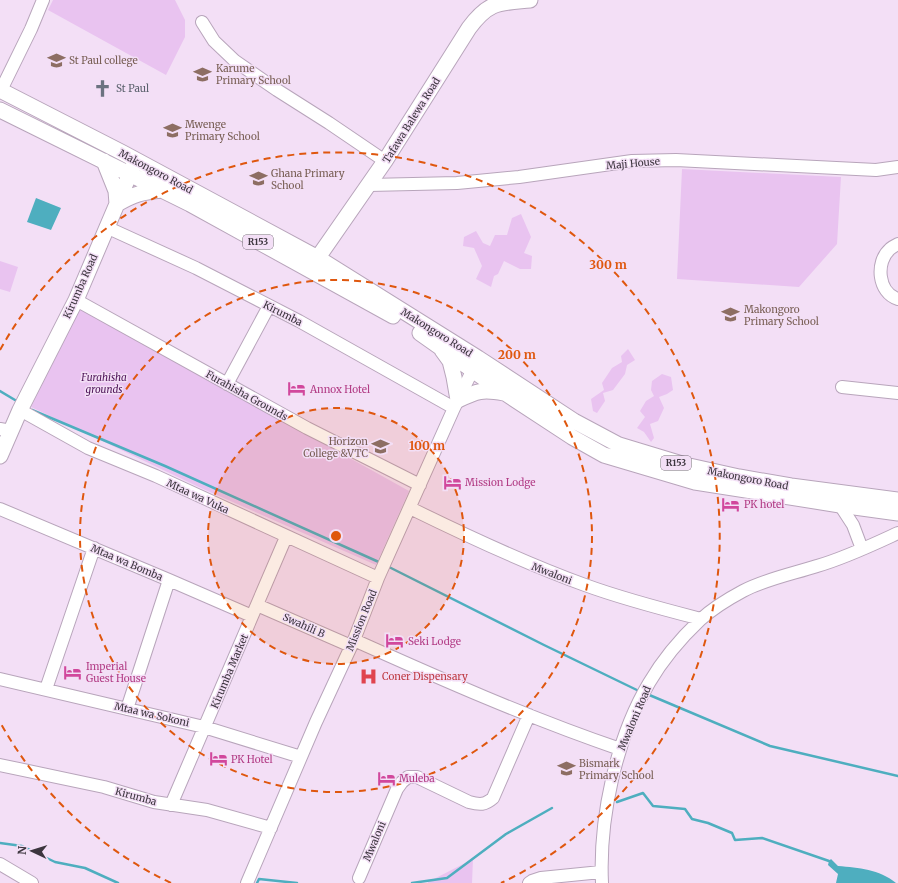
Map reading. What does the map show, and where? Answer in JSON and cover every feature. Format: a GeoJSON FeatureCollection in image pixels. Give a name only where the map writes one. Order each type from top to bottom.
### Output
{"type":"FeatureCollection","features":[{"type":"Feature","properties":{"kind":"main road","name":"Tafawa Balewa Road"},"geometry":{"type":"LineString","coordinates":[[313,264],[385,161],[478,15],[489,7],[500,3],[530,0]]}},
{"type":"Feature","properties":{"kind":"main road","name":"Makongoro Road"},"geometry":{"type":"LineString","coordinates":[[2,87],[136,160],[313,264],[475,364],[619,445],[685,465],[739,477],[791,486],[898,500]]}},
{"type":"Feature","properties":{"kind":"main road","name":"Makongoro Road"},"geometry":{"type":"LineString","coordinates":[[0,110],[313,264],[408,324],[439,346],[475,364],[505,394],[572,437],[604,455],[695,482],[898,513]]}},
{"type":"Feature","properties":{"kind":"main road","name":"Kirumba Road"},"geometry":{"type":"LineString","coordinates":[[0,456],[6,430],[20,410],[76,300],[136,160]]}},
{"type":"Feature","properties":{"kind":"main road"},"geometry":{"type":"LineString","coordinates":[[104,161],[116,191],[117,204],[131,196],[144,192],[162,190]]}},
{"type":"Feature","properties":{"kind":"main road"},"geometry":{"type":"LineString","coordinates":[[439,346],[450,361],[454,376],[456,404],[475,392],[491,391],[505,394]]}},
{"type":"Feature","properties":{"kind":"street"},"geometry":{"type":"LineString","coordinates":[[2,87],[31,29],[43,0]]}},
{"type":"Feature","properties":{"kind":"street"},"geometry":{"type":"LineString","coordinates":[[202,22],[214,41],[235,61],[276,90],[329,123],[385,161]]}},
{"type":"Feature","properties":{"kind":"street","name":"Maji House"},"geometry":{"type":"LineString","coordinates":[[369,185],[457,183],[519,177],[632,161],[676,160],[876,170],[898,167]]}},
{"type":"Feature","properties":{"kind":"street","name":"Kirumba"},"geometry":{"type":"LineString","coordinates":[[106,227],[196,268],[456,404]]}},
{"type":"Feature","properties":{"kind":"street"},"geometry":{"type":"LineString","coordinates":[[898,244],[890,249],[883,258],[881,280],[890,295],[898,299]]}},
{"type":"Feature","properties":{"kind":"street","name":"Furahisha Grounds"},"geometry":{"type":"LineString","coordinates":[[76,300],[308,428],[420,485]]}},
{"type":"Feature","properties":{"kind":"street"},"geometry":{"type":"LineString","coordinates":[[227,384],[268,306]]}},
{"type":"Feature","properties":{"kind":"street","name":"Mission Road"},"geometry":{"type":"LineString","coordinates":[[247,883],[301,757],[353,643],[388,555],[475,364]]}},
{"type":"Feature","properties":{"kind":"street"},"geometry":{"type":"LineString","coordinates":[[842,387],[898,393]]}},
{"type":"Feature","properties":{"kind":"street","name":"Mtaa wa Vuka"},"geometry":{"type":"LineString","coordinates":[[20,410],[88,448],[156,476],[286,537],[380,574]]}},
{"type":"Feature","properties":{"kind":"street"},"geometry":{"type":"LineString","coordinates":[[840,505],[853,524],[862,549]]}},
{"type":"Feature","properties":{"kind":"street","name":"Mwaloni"},"geometry":{"type":"LineString","coordinates":[[410,508],[524,562],[586,586],[643,604],[701,619]]}},
{"type":"Feature","properties":{"kind":"street","name":"Mtaa wa Bomba"},"geometry":{"type":"LineString","coordinates":[[0,509],[252,616]]}},
{"type":"Feature","properties":{"kind":"street","name":"Mwaloni Road"},"geometry":{"type":"LineString","coordinates":[[602,878],[605,817],[620,749],[640,700],[649,683],[673,648],[701,619],[718,606],[744,590],[782,576],[817,566],[894,536]]}},
{"type":"Feature","properties":{"kind":"street","name":"Kirumba Market"},"geometry":{"type":"LineString","coordinates":[[171,805],[286,537]]}},
{"type":"Feature","properties":{"kind":"street"},"geometry":{"type":"LineString","coordinates":[[46,689],[94,548]]}},
{"type":"Feature","properties":{"kind":"street"},"geometry":{"type":"LineString","coordinates":[[127,709],[169,580]]}},
{"type":"Feature","properties":{"kind":"street","name":"Swahili B"},"geometry":{"type":"LineString","coordinates":[[257,605],[353,643]]}},
{"type":"Feature","properties":{"kind":"street"},"geometry":{"type":"LineString","coordinates":[[353,643],[571,732],[620,749]]}},
{"type":"Feature","properties":{"kind":"street","name":"Mtaa wa Sokoni"},"geometry":{"type":"LineString","coordinates":[[0,679],[204,727],[301,757]]}},
{"type":"Feature","properties":{"kind":"street","name":"Mwaloni"},"geometry":{"type":"LineString","coordinates":[[359,878],[382,822],[397,789],[402,782],[408,777],[417,777],[470,802],[486,804],[493,798],[529,715]]}},
{"type":"Feature","properties":{"kind":"street","name":"Kirumba"},"geometry":{"type":"LineString","coordinates":[[0,765],[104,787],[154,802],[207,810],[271,828]]}},
{"type":"Feature","properties":{"kind":"street"},"geometry":{"type":"LineString","coordinates":[[0,864],[26,881]]}},
{"type":"Feature","properties":{"kind":"street"},"geometry":{"type":"LineString","coordinates":[[529,883],[541,878],[602,878]]}},
{"type":"Feature","properties":{"kind":"green space"},"geometry":{"type":"Polygon","coordinates":[[[53,0],[175,0],[185,20],[185,37],[166,75],[48,10],[53,0]]]}},
{"type":"Feature","properties":{"kind":"green space"},"geometry":{"type":"Polygon","coordinates":[[[682,169],[841,177],[837,244],[799,287],[677,279],[682,169]]]}},
{"type":"Feature","properties":{"kind":"green space"},"geometry":{"type":"Polygon","coordinates":[[[521,214],[531,237],[524,253],[532,256],[531,269],[520,269],[504,261],[498,274],[494,276],[491,287],[476,279],[482,266],[474,248],[463,246],[464,237],[476,231],[483,243],[490,246],[495,235],[507,235],[512,218],[521,214]]]}},
{"type":"Feature","properties":{"kind":"green space"},"geometry":{"type":"Polygon","coordinates":[[[0,261],[18,267],[10,292],[0,289],[0,261]]]}},
{"type":"Feature","properties":{"kind":"green space","name":"Furahisha grounds"},"geometry":{"type":"Polygon","coordinates":[[[80,308],[409,491],[376,565],[203,489],[31,407],[80,308]]]}},
{"type":"Feature","properties":{"kind":"green space"},"geometry":{"type":"Polygon","coordinates":[[[628,349],[635,360],[627,365],[625,374],[613,390],[603,393],[605,401],[597,413],[593,411],[591,399],[604,390],[602,383],[612,368],[622,362],[621,356],[628,349]]]}},
{"type":"Feature","properties":{"kind":"green space"},"geometry":{"type":"Polygon","coordinates":[[[662,374],[671,377],[673,390],[659,397],[664,408],[658,421],[650,424],[654,438],[651,442],[644,432],[637,428],[645,417],[640,411],[646,401],[654,396],[651,390],[652,381],[662,374]]]}},
{"type":"Feature","properties":{"kind":"green space"},"geometry":{"type":"Polygon","coordinates":[[[473,859],[472,883],[428,883],[428,882],[473,859]]]}},
{"type":"Feature","properties":{"kind":"water"},"geometry":{"type":"Polygon","coordinates":[[[36,198],[61,208],[51,230],[27,222],[36,198]]]}},
{"type":"Feature","properties":{"kind":"water"},"geometry":{"type":"Polygon","coordinates":[[[831,859],[838,866],[876,872],[896,883],[836,883],[838,874],[828,865],[831,859]]]}},
{"type":"Feature","properties":{"kind":"waterway"},"geometry":{"type":"LineString","coordinates":[[0,391],[15,400]]}},
{"type":"Feature","properties":{"kind":"waterway"},"geometry":{"type":"LineString","coordinates":[[32,410],[165,466],[381,563]]}},
{"type":"Feature","properties":{"kind":"waterway"},"geometry":{"type":"LineString","coordinates":[[387,566],[641,692]]}},
{"type":"Feature","properties":{"kind":"waterway"},"geometry":{"type":"LineString","coordinates":[[647,694],[770,746],[898,776]]}},
{"type":"Feature","properties":{"kind":"waterway"},"geometry":{"type":"LineString","coordinates":[[617,802],[643,793],[653,806],[685,809],[692,819],[708,823],[732,833],[735,840],[762,838],[829,861]]}},
{"type":"Feature","properties":{"kind":"waterway"},"geometry":{"type":"LineString","coordinates":[[412,883],[447,878],[506,834],[552,808]]}},
{"type":"Feature","properties":{"kind":"waterway"},"geometry":{"type":"LineString","coordinates":[[0,843],[22,846],[55,862],[85,868],[118,883]]}},
{"type":"Feature","properties":{"kind":"waterway"},"geometry":{"type":"LineString","coordinates":[[257,883],[259,879],[297,883]]}},
{"type":"Feature","properties":{"kind":"place","name":"St Paul college"},"geometry":{"type":"Point","coordinates":[56,60]}},
{"type":"Feature","properties":{"kind":"place","name":"Karume Primary School"},"geometry":{"type":"Point","coordinates":[203,74]}},
{"type":"Feature","properties":{"kind":"place","name":"St Paul"},"geometry":{"type":"Point","coordinates":[103,88]}},
{"type":"Feature","properties":{"kind":"place","name":"Mwenge Primary School"},"geometry":{"type":"Point","coordinates":[172,130]}},
{"type":"Feature","properties":{"kind":"place","name":"Ghana Primary School"},"geometry":{"type":"Point","coordinates":[258,179]}},
{"type":"Feature","properties":{"kind":"place","name":"Makongoro Primary School"},"geometry":{"type":"Point","coordinates":[731,315]}},
{"type":"Feature","properties":{"kind":"place","name":"Annox Hotel"},"geometry":{"type":"Point","coordinates":[297,389]}},
{"type":"Feature","properties":{"kind":"place","name":"Horizon College &VTC"},"geometry":{"type":"Point","coordinates":[381,447]}},
{"type":"Feature","properties":{"kind":"place","name":"Mission Lodge"},"geometry":{"type":"Point","coordinates":[452,482]}},
{"type":"Feature","properties":{"kind":"place","name":"PK hotel"},"geometry":{"type":"Point","coordinates":[731,504]}},
{"type":"Feature","properties":{"kind":"place","name":"Seki Lodge"},"geometry":{"type":"Point","coordinates":[395,641]}},
{"type":"Feature","properties":{"kind":"place","name":"Imperial Guest House"},"geometry":{"type":"Point","coordinates":[73,672]}},
{"type":"Feature","properties":{"kind":"place","name":"Coner Dispensary"},"geometry":{"type":"Point","coordinates":[369,676]}},
{"type":"Feature","properties":{"kind":"place","name":"PK Hotel"},"geometry":{"type":"Point","coordinates":[218,759]}},
{"type":"Feature","properties":{"kind":"place","name":"Bismark Primary School"},"geometry":{"type":"Point","coordinates":[566,769]}},
{"type":"Feature","properties":{"kind":"place","name":"Muleba"},"geometry":{"type":"Point","coordinates":[386,778]}}]}
